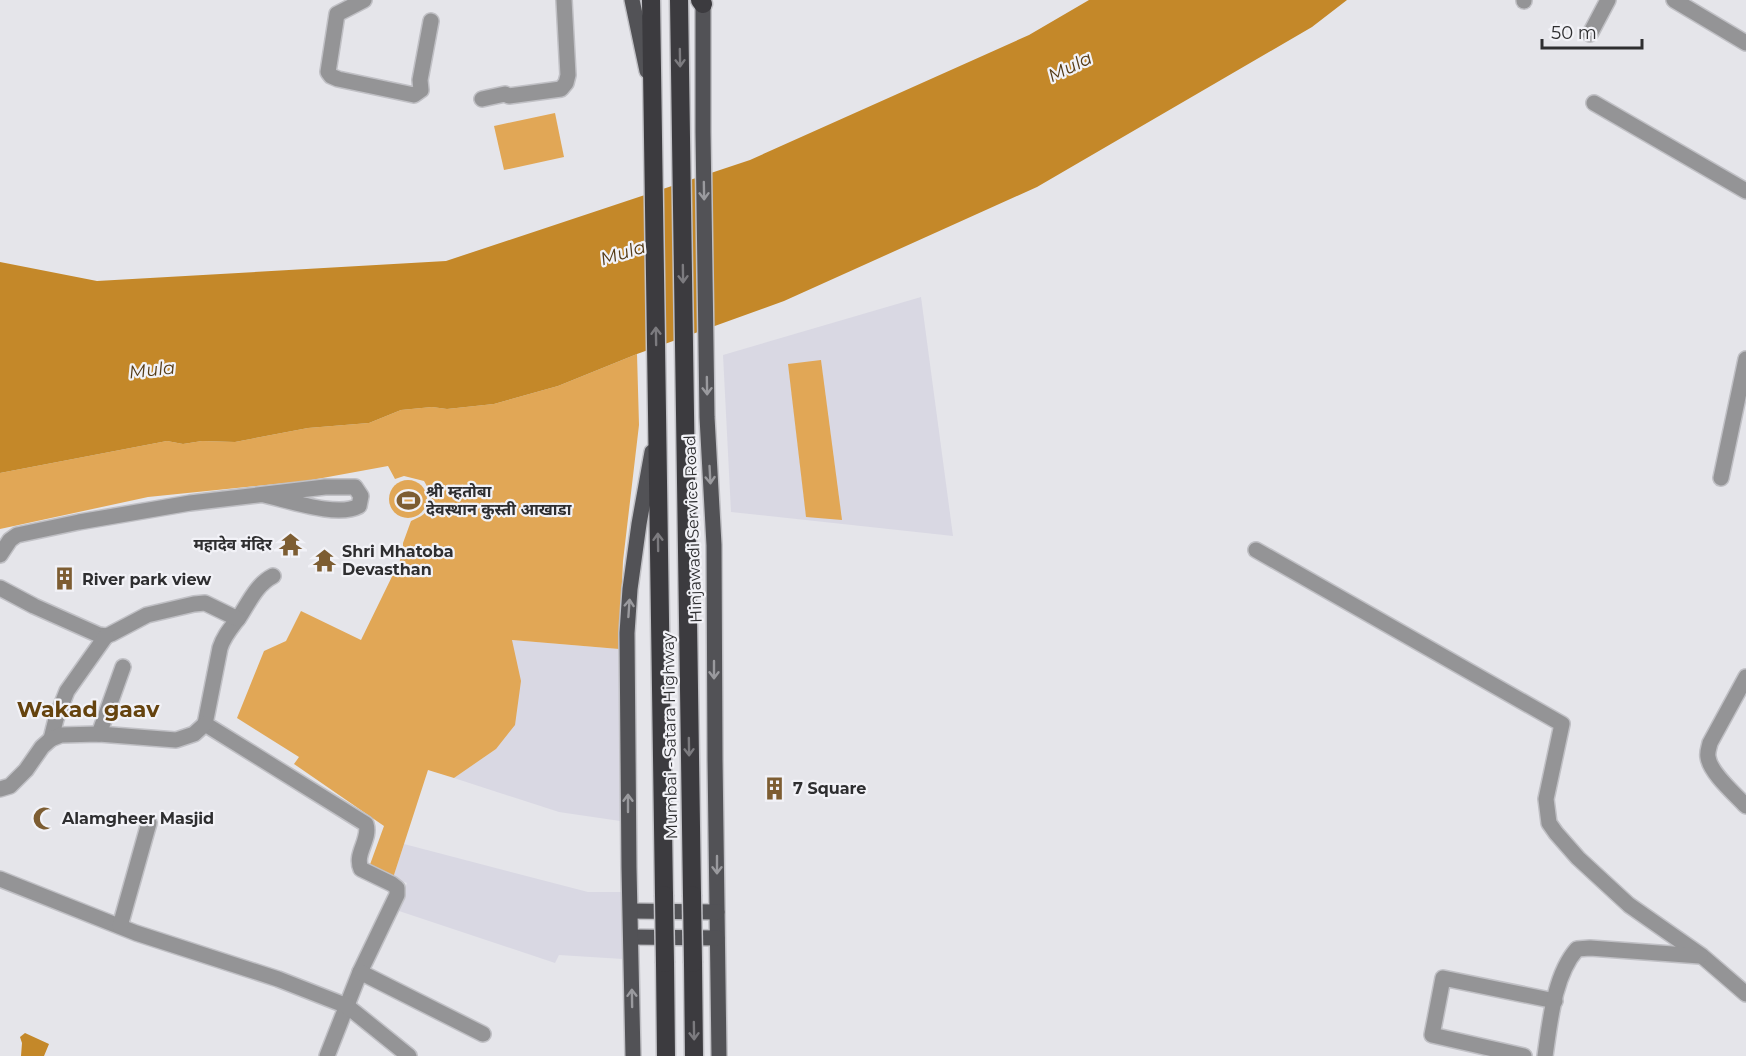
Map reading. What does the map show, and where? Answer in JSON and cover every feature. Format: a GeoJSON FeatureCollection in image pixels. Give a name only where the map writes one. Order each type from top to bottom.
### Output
{"type":"FeatureCollection","features":[{"type":"Feature","properties":{"kind":"highway","name":"Mumbai - Satara Highway"},"geometry":{"type":"LineString","coordinates":[[651,0],[666,1056]]}},
{"type":"Feature","properties":{"kind":"highway","name":"Mumbai - Satara Highway"},"geometry":{"type":"LineString","coordinates":[[679,0],[694,1056]]}},
{"type":"Feature","properties":{"kind":"main road"},"geometry":{"type":"LineString","coordinates":[[632,0],[653,97]]}},
{"type":"Feature","properties":{"kind":"main road","name":"Hinjawadi Service Road"},"geometry":{"type":"LineString","coordinates":[[702,2],[707,417],[714,544],[719,1056]]}},
{"type":"Feature","properties":{"kind":"main road"},"geometry":{"type":"LineString","coordinates":[[633,1056],[627,633],[630,589],[656,421]]}},
{"type":"Feature","properties":{"kind":"main road"},"geometry":{"type":"LineString","coordinates":[[631,911],[717,912]]}},
{"type":"Feature","properties":{"kind":"main road"},"geometry":{"type":"LineString","coordinates":[[631,937],[717,938]]}},
{"type":"Feature","properties":{"kind":"street"},"geometry":{"type":"LineString","coordinates":[[364,0],[337,14],[328,72],[338,79],[414,95],[421,90],[420,80],[431,21]]}},
{"type":"Feature","properties":{"kind":"street"},"geometry":{"type":"LineString","coordinates":[[482,99],[505,94],[509,96],[561,89],[566,83],[568,75],[564,0]]}},
{"type":"Feature","properties":{"kind":"street"},"geometry":{"type":"LineString","coordinates":[[1590,34],[1608,0]]}},
{"type":"Feature","properties":{"kind":"street"},"geometry":{"type":"LineString","coordinates":[[1674,0],[1746,43]]}},
{"type":"Feature","properties":{"kind":"street"},"geometry":{"type":"LineString","coordinates":[[1594,103],[1746,191]]}},
{"type":"Feature","properties":{"kind":"street"},"geometry":{"type":"LineString","coordinates":[[1721,478],[1746,359]]}},
{"type":"Feature","properties":{"kind":"street"},"geometry":{"type":"LineString","coordinates":[[0,555],[10,540],[17,535],[190,503],[325,487],[355,487],[361,496],[359,506],[351,510],[334,510],[264,495]]}},
{"type":"Feature","properties":{"kind":"street"},"geometry":{"type":"LineString","coordinates":[[1256,550],[1562,724],[1546,799],[1552,828],[1578,858],[1629,905],[1701,956],[1746,994]]}},
{"type":"Feature","properties":{"kind":"street"},"geometry":{"type":"LineString","coordinates":[[0,789],[10,786],[26,770],[42,747],[51,739],[61,735],[99,734],[176,740],[194,734],[205,724],[223,637],[255,592],[273,576]]}},
{"type":"Feature","properties":{"kind":"street"},"geometry":{"type":"LineString","coordinates":[[0,588],[34,606],[106,636]]}},
{"type":"Feature","properties":{"kind":"street"},"geometry":{"type":"LineString","coordinates":[[51,739],[67,691],[106,636],[147,615],[194,604],[205,603],[237,619]]}},
{"type":"Feature","properties":{"kind":"street"},"geometry":{"type":"LineString","coordinates":[[99,734],[123,667]]}},
{"type":"Feature","properties":{"kind":"street"},"geometry":{"type":"LineString","coordinates":[[1746,677],[1710,743],[1707,754],[1709,763],[1717,774],[1746,806]]}},
{"type":"Feature","properties":{"kind":"street"},"geometry":{"type":"LineString","coordinates":[[205,724],[368,827],[358,865],[361,870],[397,888],[397,895],[360,972],[327,1056]]}},
{"type":"Feature","properties":{"kind":"street"},"geometry":{"type":"LineString","coordinates":[[120,926],[149,823]]}},
{"type":"Feature","properties":{"kind":"street"},"geometry":{"type":"LineString","coordinates":[[0,879],[120,926],[347,1006],[410,1056]]}},
{"type":"Feature","properties":{"kind":"street"},"geometry":{"type":"LineString","coordinates":[[1545,1056],[1555,1001],[1569,958],[1577,949],[1701,956]]}},
{"type":"Feature","properties":{"kind":"street"},"geometry":{"type":"LineString","coordinates":[[360,972],[483,1034]]}},
{"type":"Feature","properties":{"kind":"street"},"geometry":{"type":"LineString","coordinates":[[1524,1056],[1432,1035],[1443,978],[1555,1001]]}},
{"type":"Feature","properties":{"kind":"shaded area"},"geometry":{"type":"Polygon","coordinates":[[[555,113],[564,157],[504,170],[494,126],[555,113]]]}},
{"type":"Feature","properties":{"kind":"shaded area"},"geometry":{"type":"Polygon","coordinates":[[[921,297],[953,536],[731,512],[723,355],[921,297]]]}},
{"type":"Feature","properties":{"kind":"shaded area"},"geometry":{"type":"Polygon","coordinates":[[[637,354],[639,425],[623,561],[619,649],[512,640],[521,681],[515,725],[496,749],[454,778],[428,770],[393,878],[368,870],[384,826],[294,764],[299,757],[237,718],[264,651],[286,641],[301,611],[361,640],[403,554],[403,543],[411,521],[424,514],[429,505],[432,495],[424,481],[404,476],[395,479],[388,466],[306,481],[148,497],[0,529],[0,473],[167,441],[183,444],[202,441],[235,442],[308,428],[369,423],[401,410],[432,407],[447,409],[494,404],[558,386],[637,354]]]}},
{"type":"Feature","properties":{"kind":"shaded area"},"geometry":{"type":"Polygon","coordinates":[[[821,360],[842,520],[806,517],[788,364],[821,360]]]}},
{"type":"Feature","properties":{"kind":"shaded area","name":"श्री म्हतोबा देवस्थान कुस्ती आखाडा"},"geometry":{"type":"Polygon","coordinates":[[[408,480],[421,486],[427,499],[421,512],[408,518],[395,512],[389,499],[395,486],[408,480]]]}},
{"type":"Feature","properties":{"kind":"shaded area"},"geometry":{"type":"Polygon","coordinates":[[[512,640],[619,649],[620,821],[559,812],[454,778],[496,749],[512,640]]]}},
{"type":"Feature","properties":{"kind":"shaded area"},"geometry":{"type":"Polygon","coordinates":[[[404,844],[588,892],[623,892],[623,959],[559,955],[555,963],[396,910],[407,883],[393,878],[404,844]]]}},
{"type":"Feature","properties":{"kind":"water","name":"Mula"},"geometry":{"type":"Polygon","coordinates":[[[1089,0],[1347,0],[1312,27],[1037,187],[784,301],[637,354],[558,386],[494,404],[447,409],[432,407],[401,410],[369,423],[308,428],[235,442],[202,441],[183,444],[167,441],[0,473],[0,262],[97,281],[446,261],[750,160],[1029,35],[1089,0]]]}},
{"type":"Feature","properties":{"kind":"water"},"geometry":{"type":"Polygon","coordinates":[[[25,1033],[49,1044],[44,1056],[21,1056],[20,1037],[25,1033]]]}},
{"type":"Feature","properties":{"kind":"place","name":"श्री म्हतोबा देवस्थान कुस्ती आखाडा"},"geometry":{"type":"Point","coordinates":[408,500]}},
{"type":"Feature","properties":{"kind":"place","name":"महादेव मंदिर"},"geometry":{"type":"Point","coordinates":[290,544]}},
{"type":"Feature","properties":{"kind":"place","name":"Shri Mhatoba Devasthan"},"geometry":{"type":"Point","coordinates":[324,560]}},
{"type":"Feature","properties":{"kind":"place","name":"River park view"},"geometry":{"type":"Point","coordinates":[64,579]}},
{"type":"Feature","properties":{"kind":"place","name":"7 Square"},"geometry":{"type":"Point","coordinates":[775,788]}},
{"type":"Feature","properties":{"kind":"place","name":"Alamgheer Masjid"},"geometry":{"type":"Point","coordinates":[44,818]}},
{"type":"Feature","properties":{"kind":"district","name":"Wakad gaav"},"geometry":{"type":"Point","coordinates":[88,709]}}]}
